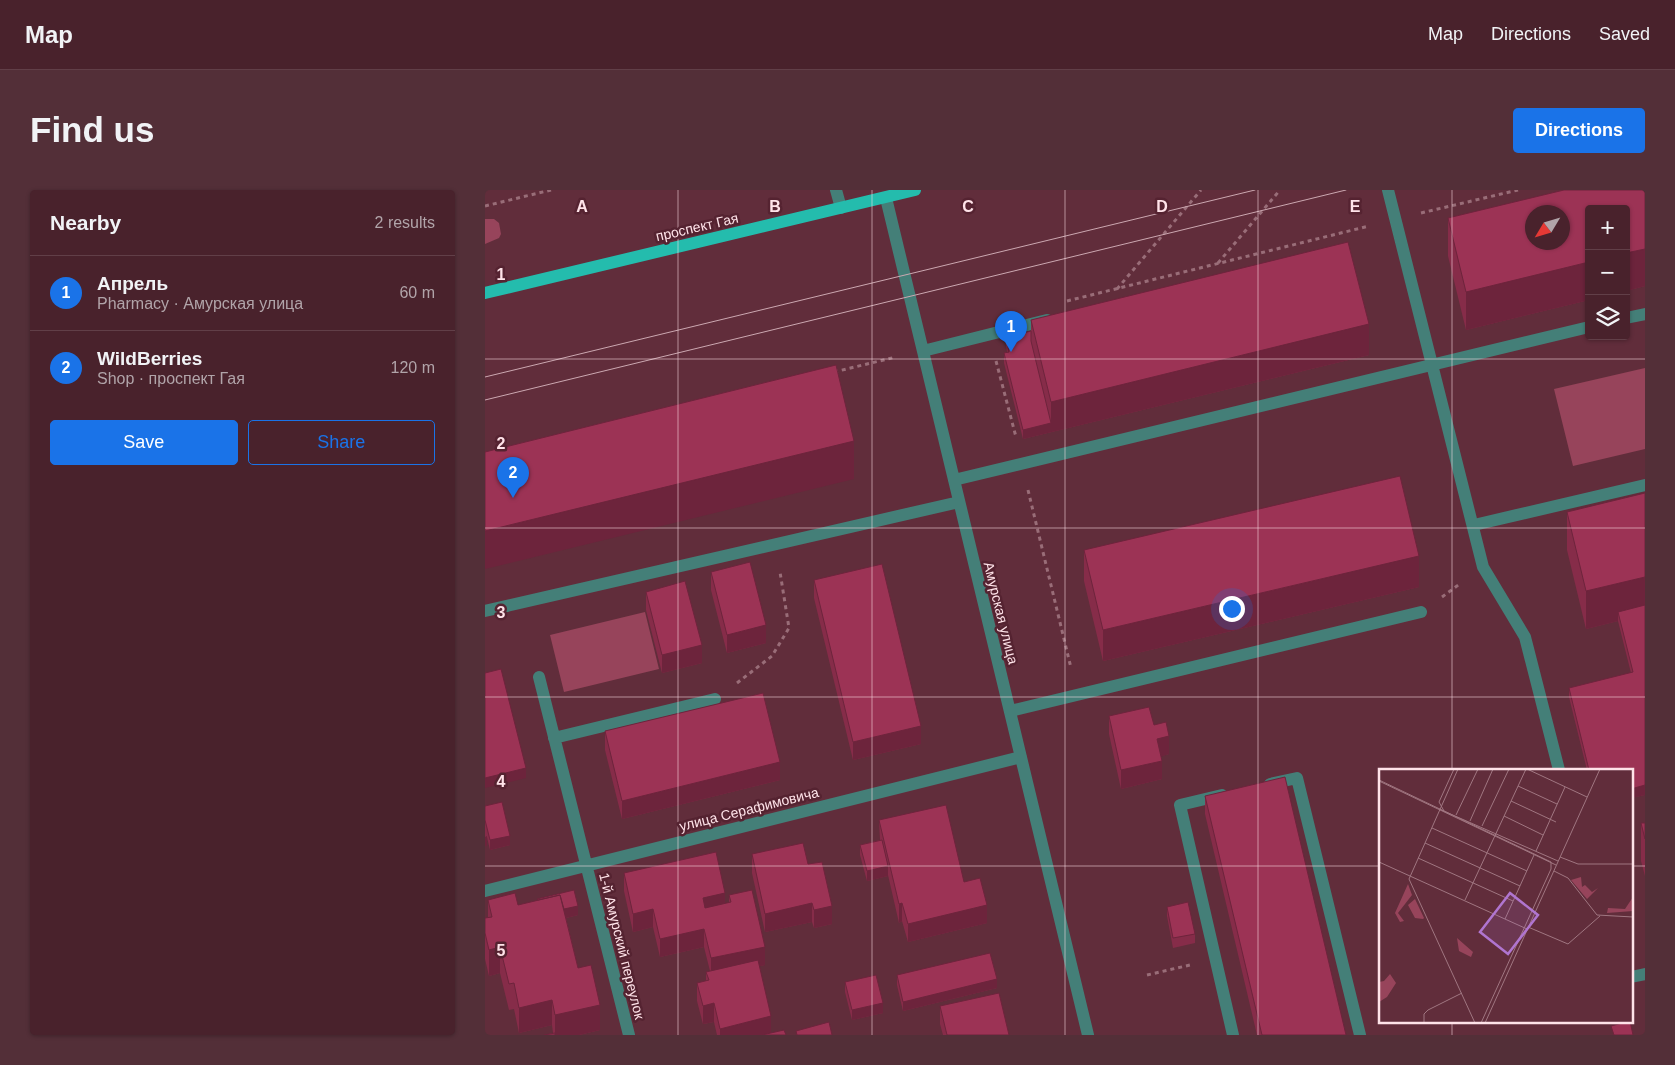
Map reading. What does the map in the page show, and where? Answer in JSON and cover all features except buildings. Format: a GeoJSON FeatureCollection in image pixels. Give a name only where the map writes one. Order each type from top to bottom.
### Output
{"type":"FeatureCollection","features":[{"type":"Feature","properties":{"kind":"main road","name":"проспект Гая"},"geometry":{"type":"LineString","coordinates":[[485,293],[915,190]]}},
{"type":"Feature","properties":{"kind":"street"},"geometry":{"type":"LineString","coordinates":[[836,190],[841,208]]}},
{"type":"Feature","properties":{"kind":"street"},"geometry":{"type":"LineString","coordinates":[[1388,190],[1474,525],[1483,567],[1525,637],[1559,769]]}},
{"type":"Feature","properties":{"kind":"street","name":"Амурская улица"},"geometry":{"type":"LineString","coordinates":[[886,198],[1088,1035]]}},
{"type":"Feature","properties":{"kind":"street"},"geometry":{"type":"LineString","coordinates":[[1630,317],[1645,314]]}},
{"type":"Feature","properties":{"kind":"street"},"geometry":{"type":"LineString","coordinates":[[923,351],[1049,319]]}},
{"type":"Feature","properties":{"kind":"street"},"geometry":{"type":"LineString","coordinates":[[954,480],[1585,328]]}},
{"type":"Feature","properties":{"kind":"street"},"geometry":{"type":"LineString","coordinates":[[1474,525],[1645,485]]}},
{"type":"Feature","properties":{"kind":"street"},"geometry":{"type":"LineString","coordinates":[[485,611],[959,502]]}},
{"type":"Feature","properties":{"kind":"street"},"geometry":{"type":"LineString","coordinates":[[1010,711],[1421,612]]}},
{"type":"Feature","properties":{"kind":"street","name":"1-й Амурский переулок"},"geometry":{"type":"LineString","coordinates":[[539,677],[629,1035]]}},
{"type":"Feature","properties":{"kind":"street"},"geometry":{"type":"LineString","coordinates":[[554,738],[715,699]]}},
{"type":"Feature","properties":{"kind":"street","name":"улица Серафимовича"},"geometry":{"type":"LineString","coordinates":[[485,891],[1021,757]]}},
{"type":"Feature","properties":{"kind":"street"},"geometry":{"type":"LineString","coordinates":[[1261,786],[1297,778],[1360,1035]]}},
{"type":"Feature","properties":{"kind":"street"},"geometry":{"type":"LineString","coordinates":[[1233,1035],[1180,805],[1234,792]]}},
{"type":"Feature","properties":{"kind":"path"},"geometry":{"type":"LineString","coordinates":[[485,206],[551,190]]}},
{"type":"Feature","properties":{"kind":"path"},"geometry":{"type":"LineString","coordinates":[[1117,290],[1201,190]]}},
{"type":"Feature","properties":{"kind":"path"},"geometry":{"type":"LineString","coordinates":[[1218,264],[1280,190]]}},
{"type":"Feature","properties":{"kind":"path"},"geometry":{"type":"LineString","coordinates":[[1061,302],[1117,290],[1395,219],[1518,190]]}},
{"type":"Feature","properties":{"kind":"path"},"geometry":{"type":"LineString","coordinates":[[990,334],[1077,696]]}},
{"type":"Feature","properties":{"kind":"path"},"geometry":{"type":"LineString","coordinates":[[828,373],[923,351]]}},
{"type":"Feature","properties":{"kind":"path"},"geometry":{"type":"LineString","coordinates":[[715,699],[772,656],[789,628],[775,544]]}},
{"type":"Feature","properties":{"kind":"path"},"geometry":{"type":"LineString","coordinates":[[1421,612],[1483,567]]}},
{"type":"Feature","properties":{"kind":"path"},"geometry":{"type":"LineString","coordinates":[[1147,975],[1215,959]]}},
{"type":"Feature","properties":{"kind":"shaded area"},"geometry":{"type":"Polygon","coordinates":[[[485,219],[494,219],[499,223],[501,234],[499,238],[485,244],[485,219]]]}},
{"type":"Feature","properties":{"kind":"shaded area"},"geometry":{"type":"Polygon","coordinates":[[[1645,368],[1645,449],[1573,466],[1554,389],[1645,368]]]}},
{"type":"Feature","properties":{"kind":"shaded area"},"geometry":{"type":"Polygon","coordinates":[[[645,612],[659,669],[564,692],[550,635],[645,612]]]}},
{"type":"Feature","properties":{"kind":"tram line"},"geometry":{"type":"LineString","coordinates":[[485,377],[1255,190]]}},
{"type":"Feature","properties":{"kind":"tram line"},"geometry":{"type":"LineString","coordinates":[[485,400],[1346,190]]}},
{"type":"Feature","properties":{"kind":"place","name":"Апрель"},"geometry":{"type":"Point","coordinates":[1011,352]}},
{"type":"Feature","properties":{"kind":"place","name":"WildBerries"},"geometry":{"type":"Point","coordinates":[513,498]}}]}
